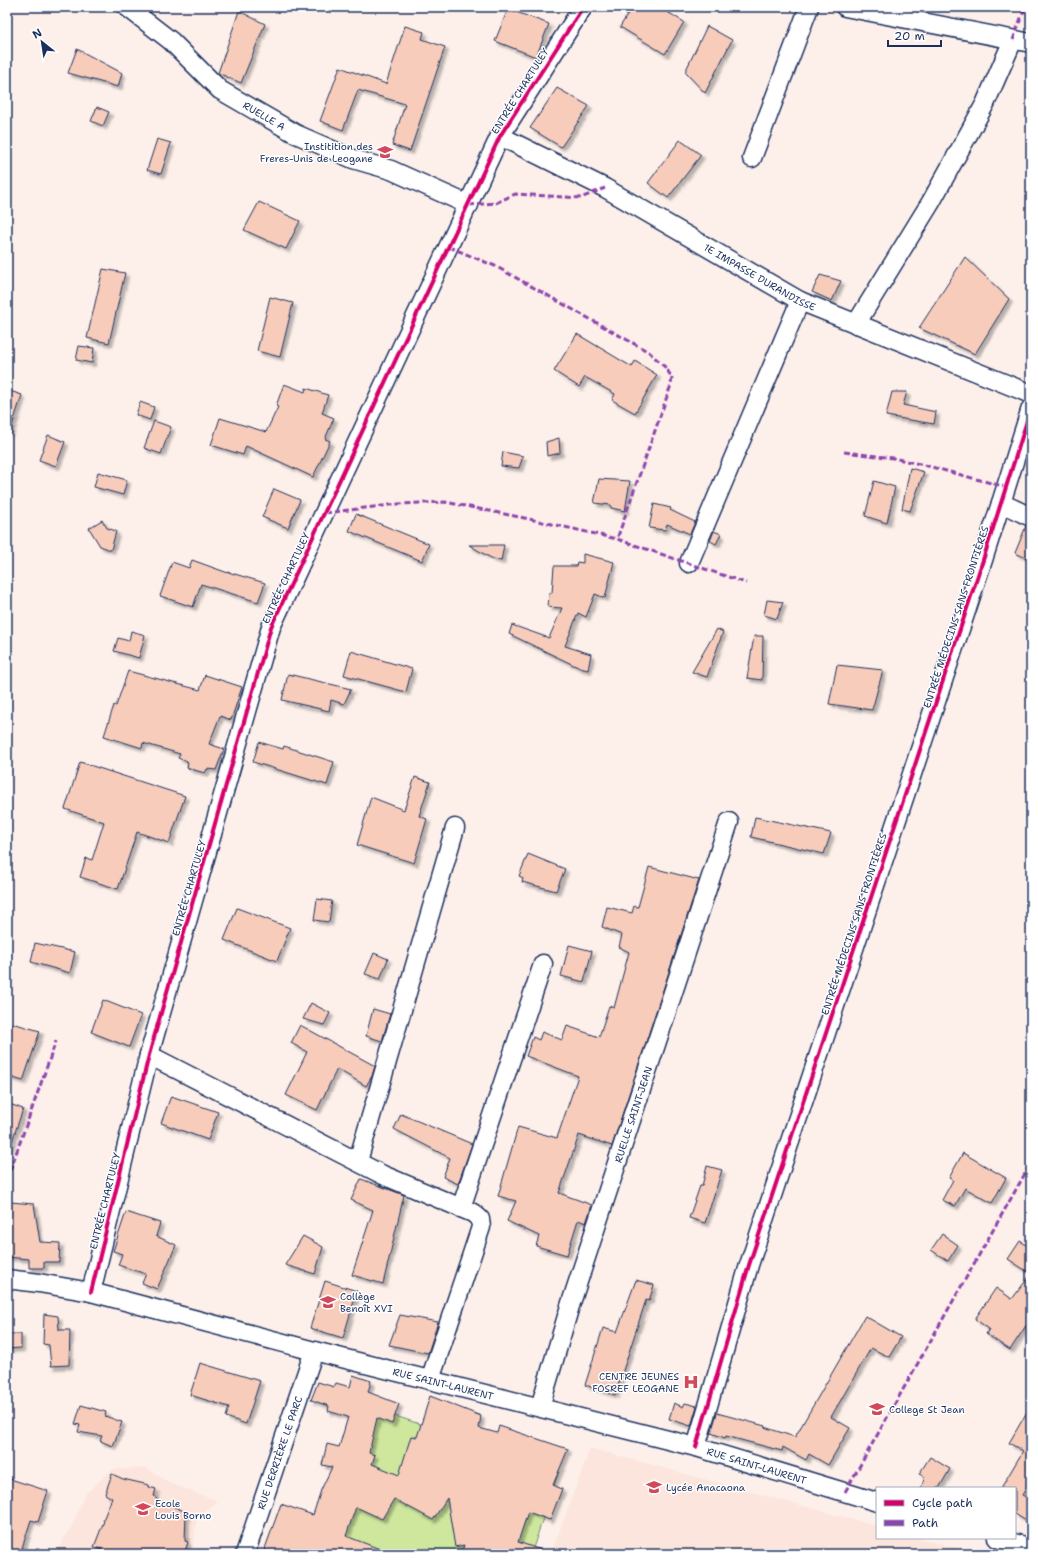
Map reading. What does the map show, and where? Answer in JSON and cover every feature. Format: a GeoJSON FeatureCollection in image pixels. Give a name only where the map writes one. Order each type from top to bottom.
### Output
{"type":"FeatureCollection","features":[{"type":"Feature","properties":{"kind":"street","name":"RUELLE A"},"geometry":{"type":"LineString","coordinates":[[126,7],[171,41],[220,90],[296,134],[353,159],[391,170],[469,205]]}},
{"type":"Feature","properties":{"kind":"street","name":"ENTRÉE CHARTULEY"},"geometry":{"type":"LineString","coordinates":[[91,1292],[149,1055],[271,627],[500,136],[583,7]]}},
{"type":"Feature","properties":{"kind":"street"},"geometry":{"type":"LineString","coordinates":[[752,158],[809,7]]}},
{"type":"Feature","properties":{"kind":"street"},"geometry":{"type":"LineString","coordinates":[[845,7],[1031,43]]}},
{"type":"Feature","properties":{"kind":"street"},"geometry":{"type":"LineString","coordinates":[[856,324],[931,202],[985,104],[1013,40]]}},
{"type":"Feature","properties":{"kind":"street","name":"1E IMPASSE DURANDISSE"},"geometry":{"type":"LineString","coordinates":[[500,136],[605,188],[800,301],[1031,394]]}},
{"type":"Feature","properties":{"kind":"street"},"geometry":{"type":"LineString","coordinates":[[689,563],[800,301]]}},
{"type":"Feature","properties":{"kind":"street","name":"ENTRÉE MÉDECINS SANS FRONTIÈRES"},"geometry":{"type":"LineString","coordinates":[[696,1447],[750,1265],[1031,408]]}},
{"type":"Feature","properties":{"kind":"street"},"geometry":{"type":"LineString","coordinates":[[1001,503],[1031,517]]}},
{"type":"Feature","properties":{"kind":"street","name":"RUELLE SAINT-JEAN"},"geometry":{"type":"LineString","coordinates":[[540,1407],[570,1306],[729,822]]}},
{"type":"Feature","properties":{"kind":"street"},"geometry":{"type":"LineString","coordinates":[[358,1161],[455,828]]}},
{"type":"Feature","properties":{"kind":"street"},"geometry":{"type":"LineString","coordinates":[[461,1208],[543,964]]}},
{"type":"Feature","properties":{"kind":"street"},"geometry":{"type":"LineString","coordinates":[[149,1055],[383,1175],[473,1213],[480,1219],[481,1227],[430,1380]]}},
{"type":"Feature","properties":{"kind":"street","name":"RUE SAINT-LAURENT"},"geometry":{"type":"LineString","coordinates":[[7,1279],[91,1292],[314,1351],[540,1407],[696,1447],[876,1502]]}},
{"type":"Feature","properties":{"kind":"street","name":"RUE DERRIÈRE LE PARC"},"geometry":{"type":"LineString","coordinates":[[245,1554],[314,1351]]}},
{"type":"Feature","properties":{"kind":"street"},"geometry":{"type":"LineString","coordinates":[[1001,1539],[1031,1548]]}},
{"type":"Feature","properties":{"kind":"shaded area","name":"Lycée Anacaona"},"geometry":{"type":"Polygon","coordinates":[[[590,1448],[876,1526],[876,1539],[923,1539],[978,1554],[551,1554],[590,1448]]]}},
{"type":"Feature","properties":{"kind":"shaded area","name":"Ecole Louis Borno"},"geometry":{"type":"Polygon","coordinates":[[[146,1468],[172,1484],[218,1501],[197,1517],[194,1541],[181,1554],[55,1554],[73,1523],[85,1494],[113,1469],[146,1468]]]}},
{"type":"Feature","properties":{"kind":"green space"},"geometry":{"type":"Polygon","coordinates":[[[357,1403],[559,1471],[531,1554],[306,1554],[357,1403]]]}},
{"type":"Feature","properties":{"kind":"building"},"geometry":{"type":"Polygon","coordinates":[[[632,7],[659,7],[684,22],[665,54],[620,27],[632,7]]]}},
{"type":"Feature","properties":{"kind":"building"},"geometry":{"type":"Polygon","coordinates":[[[508,9],[549,24],[536,57],[495,41],[508,9]]]}},
{"type":"Feature","properties":{"kind":"building"},"geometry":{"type":"Polygon","coordinates":[[[239,11],[265,24],[241,83],[218,73],[239,11]]]}},
{"type":"Feature","properties":{"kind":"building"},"geometry":{"type":"Polygon","coordinates":[[[405,26],[424,32],[422,39],[445,47],[410,151],[392,145],[405,104],[358,90],[343,130],[320,121],[340,67],[386,84],[405,26]]]}},
{"type":"Feature","properties":{"kind":"building"},"geometry":{"type":"Polygon","coordinates":[[[707,26],[732,40],[705,93],[685,72],[707,26]]]}},
{"type":"Feature","properties":{"kind":"building"},"geometry":{"type":"Polygon","coordinates":[[[77,49],[122,73],[118,87],[68,73],[77,49]]]}},
{"type":"Feature","properties":{"kind":"building"},"geometry":{"type":"Polygon","coordinates":[[[557,88],[589,106],[561,147],[530,128],[557,88]]]}},
{"type":"Feature","properties":{"kind":"building"},"geometry":{"type":"Polygon","coordinates":[[[97,107],[109,112],[103,126],[91,121],[97,107]]]}},
{"type":"Feature","properties":{"kind":"building"},"geometry":{"type":"Polygon","coordinates":[[[157,139],[171,143],[161,174],[147,170],[157,139]]]}},
{"type":"Feature","properties":{"kind":"building"},"geometry":{"type":"Polygon","coordinates":[[[680,140],[701,155],[668,198],[648,183],[680,140]]]}},
{"type":"Feature","properties":{"kind":"building"},"geometry":{"type":"Polygon","coordinates":[[[259,202],[300,221],[286,249],[244,230],[259,202]]]}},
{"type":"Feature","properties":{"kind":"building"},"geometry":{"type":"Polygon","coordinates":[[[965,257],[1009,299],[975,354],[919,328],[965,257]]]}},
{"type":"Feature","properties":{"kind":"building"},"geometry":{"type":"Polygon","coordinates":[[[103,269],[125,273],[109,343],[87,338],[103,269]]]}},
{"type":"Feature","properties":{"kind":"building"},"geometry":{"type":"Polygon","coordinates":[[[820,275],[841,281],[832,301],[812,292],[820,275]]]}},
{"type":"Feature","properties":{"kind":"building"},"geometry":{"type":"Polygon","coordinates":[[[270,297],[293,303],[280,357],[257,351],[270,297]]]}},
{"type":"Feature","properties":{"kind":"building"},"geometry":{"type":"Polygon","coordinates":[[[577,334],[632,367],[635,361],[657,375],[635,413],[612,400],[615,394],[585,377],[579,387],[554,371],[577,334]]]}},
{"type":"Feature","properties":{"kind":"building"},"geometry":{"type":"Polygon","coordinates":[[[79,346],[94,348],[92,363],[76,360],[79,346]]]}},
{"type":"Feature","properties":{"kind":"building"},"geometry":{"type":"Polygon","coordinates":[[[284,384],[305,392],[306,388],[328,395],[322,413],[334,418],[325,439],[330,441],[313,477],[246,446],[243,455],[211,445],[220,418],[266,432],[278,407],[276,406],[284,384]]]}},
{"type":"Feature","properties":{"kind":"building"},"geometry":{"type":"Polygon","coordinates":[[[7,390],[22,395],[10,432],[7,432],[7,390]]]}},
{"type":"Feature","properties":{"kind":"building"},"geometry":{"type":"Polygon","coordinates":[[[892,392],[907,392],[903,405],[936,412],[934,424],[886,416],[892,392]]]}},
{"type":"Feature","properties":{"kind":"building"},"geometry":{"type":"Polygon","coordinates":[[[140,402],[154,407],[150,420],[136,415],[140,402]]]}},
{"type":"Feature","properties":{"kind":"building"},"geometry":{"type":"Polygon","coordinates":[[[154,421],[171,427],[161,454],[144,448],[154,421]]]}},
{"type":"Feature","properties":{"kind":"building"},"geometry":{"type":"Polygon","coordinates":[[[48,435],[65,442],[56,466],[39,460],[48,435]]]}},
{"type":"Feature","properties":{"kind":"building"},"geometry":{"type":"Polygon","coordinates":[[[559,438],[560,453],[547,456],[546,442],[559,438]]]}},
{"type":"Feature","properties":{"kind":"building"},"geometry":{"type":"Polygon","coordinates":[[[503,452],[523,456],[519,468],[501,466],[503,452]]]}},
{"type":"Feature","properties":{"kind":"building"},"geometry":{"type":"Polygon","coordinates":[[[910,468],[924,472],[910,511],[902,509],[910,468]]]}},
{"type":"Feature","properties":{"kind":"building"},"geometry":{"type":"Polygon","coordinates":[[[98,472],[127,480],[123,495],[94,487],[98,472]]]}},
{"type":"Feature","properties":{"kind":"building"},"geometry":{"type":"Polygon","coordinates":[[[599,479],[630,481],[625,511],[611,508],[611,505],[594,503],[599,479]]]}},
{"type":"Feature","properties":{"kind":"building"},"geometry":{"type":"Polygon","coordinates":[[[874,481],[895,487],[887,523],[865,516],[874,481]]]}},
{"type":"Feature","properties":{"kind":"building"},"geometry":{"type":"Polygon","coordinates":[[[274,489],[300,500],[288,528],[262,517],[274,489]]]}},
{"type":"Feature","properties":{"kind":"building"},"geometry":{"type":"Polygon","coordinates":[[[654,504],[671,508],[670,510],[695,522],[690,534],[667,524],[665,530],[649,528],[654,504]]]}},
{"type":"Feature","properties":{"kind":"building"},"geometry":{"type":"Polygon","coordinates":[[[356,514],[429,544],[422,561],[349,531],[356,514]]]}},
{"type":"Feature","properties":{"kind":"building"},"geometry":{"type":"Polygon","coordinates":[[[102,520],[107,528],[116,531],[111,550],[100,546],[89,528],[102,520]]]}},
{"type":"Feature","properties":{"kind":"building"},"geometry":{"type":"Polygon","coordinates":[[[1026,526],[1031,527],[1031,560],[1015,553],[1026,526]]]}},
{"type":"Feature","properties":{"kind":"building"},"geometry":{"type":"Polygon","coordinates":[[[714,531],[721,534],[716,544],[710,541],[714,531]]]}},
{"type":"Feature","properties":{"kind":"building"},"geometry":{"type":"Polygon","coordinates":[[[469,545],[504,545],[501,561],[491,558],[469,545]]]}},
{"type":"Feature","properties":{"kind":"building"},"geometry":{"type":"Polygon","coordinates":[[[583,554],[614,562],[605,598],[595,594],[586,617],[578,613],[565,646],[591,654],[588,670],[580,668],[509,634],[512,625],[549,638],[562,608],[548,607],[549,593],[552,593],[554,566],[576,566],[577,562],[583,563],[583,554]]]}},
{"type":"Feature","properties":{"kind":"building"},"geometry":{"type":"Polygon","coordinates":[[[192,560],[228,573],[265,583],[258,602],[201,584],[193,607],[160,596],[172,562],[189,568],[192,560]]]}},
{"type":"Feature","properties":{"kind":"building"},"geometry":{"type":"Polygon","coordinates":[[[767,600],[783,602],[777,619],[764,615],[767,600]]]}},
{"type":"Feature","properties":{"kind":"building"},"geometry":{"type":"Polygon","coordinates":[[[717,629],[723,632],[707,677],[692,672],[717,629]]]}},
{"type":"Feature","properties":{"kind":"building"},"geometry":{"type":"Polygon","coordinates":[[[131,631],[145,635],[139,658],[114,651],[118,638],[129,641],[131,631]]]}},
{"type":"Feature","properties":{"kind":"building"},"geometry":{"type":"Polygon","coordinates":[[[754,636],[763,636],[762,680],[747,678],[754,636]]]}},
{"type":"Feature","properties":{"kind":"building"},"geometry":{"type":"Polygon","coordinates":[[[351,651],[412,669],[406,692],[344,675],[351,651]]]}},
{"type":"Feature","properties":{"kind":"building"},"geometry":{"type":"Polygon","coordinates":[[[837,665],[883,670],[872,710],[829,704],[837,665]]]}},
{"type":"Feature","properties":{"kind":"building"},"geometry":{"type":"Polygon","coordinates":[[[128,671],[200,690],[205,675],[242,687],[231,720],[220,716],[209,744],[224,749],[216,770],[207,769],[205,773],[187,768],[188,762],[178,758],[180,754],[143,743],[142,748],[104,736],[114,705],[116,706],[128,671]]]}},
{"type":"Feature","properties":{"kind":"building"},"geometry":{"type":"Polygon","coordinates":[[[288,674],[351,689],[344,704],[331,700],[329,711],[282,700],[288,674]]]}},
{"type":"Feature","properties":{"kind":"building"},"geometry":{"type":"Polygon","coordinates":[[[259,742],[283,749],[284,746],[334,762],[327,785],[253,762],[259,742]]]}},
{"type":"Feature","properties":{"kind":"building"},"geometry":{"type":"Polygon","coordinates":[[[80,762],[185,796],[169,843],[137,832],[118,889],[80,877],[86,858],[92,860],[104,822],[65,809],[80,762]]]}},
{"type":"Feature","properties":{"kind":"building"},"geometry":{"type":"Polygon","coordinates":[[[415,777],[430,782],[419,816],[427,819],[414,863],[357,845],[371,797],[404,810],[415,777]]]}},
{"type":"Feature","properties":{"kind":"building"},"geometry":{"type":"Polygon","coordinates":[[[755,817],[831,833],[824,854],[751,837],[755,817]]]}},
{"type":"Feature","properties":{"kind":"building"},"geometry":{"type":"Polygon","coordinates":[[[528,854],[565,869],[556,891],[522,882],[523,878],[519,876],[528,854]]]}},
{"type":"Feature","properties":{"kind":"building"},"geometry":{"type":"Polygon","coordinates":[[[649,867],[699,880],[612,1146],[579,1135],[559,1193],[592,1205],[586,1223],[578,1220],[567,1255],[536,1246],[539,1236],[507,1221],[516,1201],[498,1196],[518,1127],[557,1138],[578,1076],[526,1056],[533,1037],[539,1040],[542,1032],[562,1040],[567,1026],[599,1037],[609,1006],[614,1008],[629,952],[619,947],[622,935],[602,927],[607,907],[632,913],[634,906],[638,907],[649,867]]]}},
{"type":"Feature","properties":{"kind":"building"},"geometry":{"type":"Polygon","coordinates":[[[317,899],[332,901],[329,922],[314,920],[317,899]]]}},
{"type":"Feature","properties":{"kind":"building"},"geometry":{"type":"Polygon","coordinates":[[[237,908],[290,928],[277,961],[224,940],[237,908]]]}},
{"type":"Feature","properties":{"kind":"building"},"geometry":{"type":"Polygon","coordinates":[[[35,943],[75,952],[70,973],[31,962],[35,943]]]}},
{"type":"Feature","properties":{"kind":"building"},"geometry":{"type":"Polygon","coordinates":[[[569,945],[592,951],[584,982],[561,976],[569,945]]]}},
{"type":"Feature","properties":{"kind":"building"},"geometry":{"type":"Polygon","coordinates":[[[374,953],[388,959],[380,979],[365,974],[374,953]]]}},
{"type":"Feature","properties":{"kind":"building"},"geometry":{"type":"Polygon","coordinates":[[[103,1000],[141,1015],[129,1047],[91,1032],[103,1000]]]}},
{"type":"Feature","properties":{"kind":"building"},"geometry":{"type":"Polygon","coordinates":[[[311,1003],[330,1013],[324,1025],[303,1019],[311,1003]]]}},
{"type":"Feature","properties":{"kind":"building"},"geometry":{"type":"Polygon","coordinates":[[[373,1009],[390,1014],[382,1041],[366,1036],[373,1009]]]}},
{"type":"Feature","properties":{"kind":"building"},"geometry":{"type":"Polygon","coordinates":[[[12,1023],[40,1031],[23,1081],[7,1076],[7,1040],[12,1023]]]}},
{"type":"Feature","properties":{"kind":"building"},"geometry":{"type":"Polygon","coordinates":[[[300,1025],[375,1066],[372,1076],[366,1086],[337,1069],[317,1110],[286,1095],[307,1052],[291,1043],[300,1025]]]}},
{"type":"Feature","properties":{"kind":"building"},"geometry":{"type":"Polygon","coordinates":[[[171,1096],[218,1112],[208,1140],[161,1123],[171,1096]]]}},
{"type":"Feature","properties":{"kind":"building"},"geometry":{"type":"Polygon","coordinates":[[[7,1103],[23,1109],[9,1150],[7,1150],[7,1103]]]}},
{"type":"Feature","properties":{"kind":"building"},"geometry":{"type":"Polygon","coordinates":[[[401,1114],[472,1144],[458,1184],[443,1177],[450,1158],[394,1129],[401,1114]]]}},
{"type":"Feature","properties":{"kind":"building"},"geometry":{"type":"Polygon","coordinates":[[[963,1153],[1006,1178],[992,1203],[965,1188],[955,1206],[942,1200],[953,1180],[949,1178],[963,1153]]]}},
{"type":"Feature","properties":{"kind":"building"},"geometry":{"type":"Polygon","coordinates":[[[707,1166],[722,1170],[705,1223],[689,1218],[700,1186],[702,1186],[707,1166]]]}},
{"type":"Feature","properties":{"kind":"building"},"geometry":{"type":"Polygon","coordinates":[[[361,1179],[404,1195],[383,1284],[352,1275],[373,1210],[351,1200],[361,1179]]]}},
{"type":"Feature","properties":{"kind":"building"},"geometry":{"type":"Polygon","coordinates":[[[10,1202],[34,1204],[40,1242],[60,1243],[59,1262],[44,1262],[44,1268],[29,1268],[29,1259],[7,1257],[7,1232],[10,1202]]]}},
{"type":"Feature","properties":{"kind":"building"},"geometry":{"type":"Polygon","coordinates":[[[126,1212],[160,1223],[156,1236],[176,1245],[157,1289],[142,1283],[146,1274],[118,1265],[122,1254],[113,1251],[126,1212]]]}},
{"type":"Feature","properties":{"kind":"building"},"geometry":{"type":"Polygon","coordinates":[[[942,1234],[958,1245],[948,1261],[931,1250],[942,1234]]]}},
{"type":"Feature","properties":{"kind":"building"},"geometry":{"type":"Polygon","coordinates":[[[303,1236],[323,1247],[315,1274],[285,1265],[303,1236]]]}},
{"type":"Feature","properties":{"kind":"building"},"geometry":{"type":"Polygon","coordinates":[[[1020,1241],[1031,1248],[1031,1274],[1008,1259],[1020,1241]]]}},
{"type":"Feature","properties":{"kind":"building"},"geometry":{"type":"Polygon","coordinates":[[[1031,1274],[1031,1318],[1010,1350],[986,1334],[989,1329],[975,1319],[996,1288],[1012,1299],[1031,1274]]]}},
{"type":"Feature","properties":{"kind":"building"},"geometry":{"type":"Polygon","coordinates":[[[636,1280],[654,1285],[649,1301],[646,1300],[615,1395],[585,1385],[603,1328],[617,1332],[636,1280]]]}},
{"type":"Feature","properties":{"kind":"building"},"geometry":{"type":"Polygon","coordinates":[[[325,1281],[357,1291],[343,1338],[310,1328],[325,1281]]]}},
{"type":"Feature","properties":{"kind":"building"},"geometry":{"type":"Polygon","coordinates":[[[44,1314],[58,1316],[59,1330],[70,1330],[69,1365],[51,1366],[49,1345],[43,1344],[44,1314]]]}},
{"type":"Feature","properties":{"kind":"building"},"geometry":{"type":"Polygon","coordinates":[[[400,1315],[438,1322],[428,1353],[389,1345],[400,1315]]]}},
{"type":"Feature","properties":{"kind":"building"},"geometry":{"type":"Polygon","coordinates":[[[865,1316],[901,1337],[889,1357],[871,1348],[831,1417],[850,1428],[828,1465],[809,1454],[806,1460],[783,1447],[782,1451],[726,1436],[725,1438],[711,1433],[717,1413],[765,1426],[764,1427],[795,1437],[865,1316]]]}},
{"type":"Feature","properties":{"kind":"building"},"geometry":{"type":"Polygon","coordinates":[[[7,1334],[21,1334],[21,1348],[7,1349],[7,1334]]]}},
{"type":"Feature","properties":{"kind":"building"},"geometry":{"type":"Polygon","coordinates":[[[200,1363],[260,1381],[246,1424],[226,1417],[229,1407],[190,1395],[200,1363]]]}},
{"type":"Feature","properties":{"kind":"building"},"geometry":{"type":"Polygon","coordinates":[[[353,1375],[371,1381],[368,1392],[399,1404],[392,1424],[377,1418],[369,1453],[375,1455],[372,1464],[399,1475],[411,1436],[417,1437],[430,1396],[481,1416],[479,1428],[497,1433],[499,1426],[568,1449],[553,1485],[562,1489],[550,1520],[528,1512],[518,1542],[547,1552],[547,1554],[461,1554],[464,1545],[455,1547],[447,1498],[433,1520],[394,1499],[382,1519],[356,1507],[346,1536],[390,1554],[263,1554],[281,1504],[313,1515],[321,1490],[332,1467],[322,1465],[327,1444],[339,1447],[348,1417],[328,1411],[329,1406],[311,1400],[318,1382],[334,1387],[336,1383],[350,1387],[353,1375]]]}},
{"type":"Feature","properties":{"kind":"building"},"geometry":{"type":"Polygon","coordinates":[[[674,1403],[683,1407],[685,1403],[697,1406],[691,1426],[669,1419],[674,1403]]]}},
{"type":"Feature","properties":{"kind":"building"},"geometry":{"type":"Polygon","coordinates":[[[81,1405],[106,1412],[105,1416],[122,1422],[113,1446],[100,1441],[102,1436],[78,1432],[80,1425],[75,1424],[81,1405]]]}},
{"type":"Feature","properties":{"kind":"building"},"geometry":{"type":"Polygon","coordinates":[[[1031,1405],[1031,1480],[1022,1495],[1031,1500],[1031,1524],[1016,1515],[1016,1487],[1002,1487],[1023,1451],[1009,1443],[1031,1405]]]}},
{"type":"Feature","properties":{"kind":"building"},"geometry":{"type":"Polygon","coordinates":[[[930,1457],[950,1469],[940,1487],[921,1487],[925,1477],[919,1474],[930,1457]]]}},
{"type":"Feature","properties":{"kind":"building"},"geometry":{"type":"Polygon","coordinates":[[[112,1474],[123,1479],[149,1485],[149,1487],[156,1489],[154,1496],[156,1499],[186,1512],[185,1541],[188,1542],[184,1554],[100,1554],[102,1549],[94,1547],[112,1498],[105,1494],[112,1474]]]}},
{"type":"Feature","properties":{"kind":"building"},"geometry":{"type":"Polygon","coordinates":[[[7,1478],[48,1491],[38,1522],[31,1520],[20,1554],[7,1554],[7,1478]]]}},
{"type":"Feature","properties":{"kind":"marked path"},"geometry":{"type":"LineString","coordinates":[[1013,40],[1025,7]]}},
{"type":"Feature","properties":{"kind":"marked path"},"geometry":{"type":"LineString","coordinates":[[469,205],[496,203],[515,194],[581,198],[605,188]]}},
{"type":"Feature","properties":{"kind":"marked path"},"geometry":{"type":"LineString","coordinates":[[449,247],[495,266],[649,352],[666,368],[672,378],[671,385],[617,539],[746,583]]}},
{"type":"Feature","properties":{"kind":"marked path"},"geometry":{"type":"LineString","coordinates":[[844,452],[893,458],[1006,487]]}},
{"type":"Feature","properties":{"kind":"marked path"},"geometry":{"type":"LineString","coordinates":[[325,513],[398,504],[445,502],[617,539]]}},
{"type":"Feature","properties":{"kind":"marked path"},"geometry":{"type":"LineString","coordinates":[[7,1179],[56,1041]]}},
{"type":"Feature","properties":{"kind":"marked path"},"geometry":{"type":"LineString","coordinates":[[845,1492],[1031,1163]]}},
{"type":"Feature","properties":{"kind":"cycle path"},"geometry":{"type":"LineString","coordinates":[[91,1292],[149,1055],[271,627],[500,136],[583,7]]}},
{"type":"Feature","properties":{"kind":"cycle path"},"geometry":{"type":"LineString","coordinates":[[696,1447],[749,1265],[983,560],[1031,408]]}},
{"type":"Feature","properties":{"kind":"place","name":"Institition des Freres-Unis de Leogane"},"geometry":{"type":"Point","coordinates":[385,152]}},
{"type":"Feature","properties":{"kind":"place","name":"Collège Benoît XVI"},"geometry":{"type":"Point","coordinates":[328,1302]}},
{"type":"Feature","properties":{"kind":"place","name":"CENTRE JEUNES FOSREF LEOGANE"},"geometry":{"type":"Point","coordinates":[691,1382]}},
{"type":"Feature","properties":{"kind":"place","name":"College St Jean"},"geometry":{"type":"Point","coordinates":[877,1409]}},
{"type":"Feature","properties":{"kind":"place","name":"Lycée Anacaona"},"geometry":{"type":"Point","coordinates":[654,1487]}},
{"type":"Feature","properties":{"kind":"place","name":"Ecole Louis Borno"},"geometry":{"type":"Point","coordinates":[143,1509]}}]}
